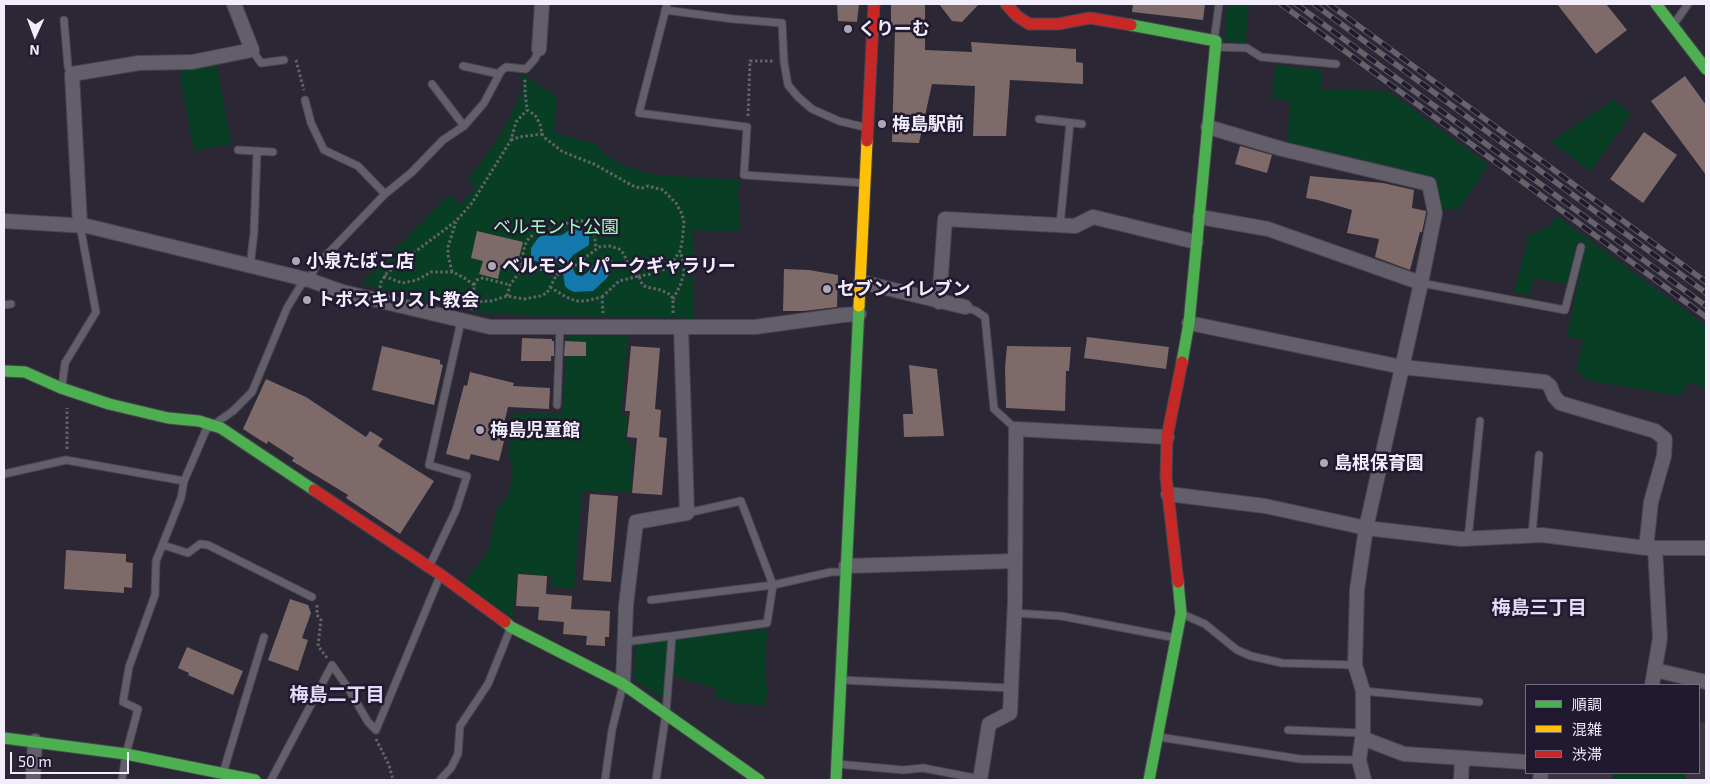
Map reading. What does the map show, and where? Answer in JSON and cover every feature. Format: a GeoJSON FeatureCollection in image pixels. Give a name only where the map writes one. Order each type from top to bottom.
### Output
{"type":"FeatureCollection","features":[{"type":"Feature","properties":{"kind":"street"},"geometry":{"type":"LineString","coordinates":[[80,224],[72,74],[139,63],[192,62],[252,50],[234,4]]}},
{"type":"Feature","properties":{"kind":"street"},"geometry":{"type":"LineString","coordinates":[[538,49],[542,4]]}},
{"type":"Feature","properties":{"kind":"street"},"geometry":{"type":"LineString","coordinates":[[836,780],[874,4]]}},
{"type":"Feature","properties":{"kind":"street"},"geometry":{"type":"LineString","coordinates":[[1006,4],[1029,24],[1058,24],[1090,18],[1215,44],[1190,322],[1167,437],[1166,477],[1181,613],[1149,780]]}},
{"type":"Feature","properties":{"kind":"street"},"geometry":{"type":"LineString","coordinates":[[1656,4],[1706,69]]}},
{"type":"Feature","properties":{"kind":"street"},"geometry":{"type":"LineString","coordinates":[[1208,127],[1282,149],[1429,184],[1435,213],[1366,528],[1357,590],[1355,665],[1363,691],[1363,735],[1359,760],[1364,780]]}},
{"type":"Feature","properties":{"kind":"street"},"geometry":{"type":"LineString","coordinates":[[939,302],[946,219],[1076,226],[1093,217],[1196,242]]}},
{"type":"Feature","properties":{"kind":"street"},"geometry":{"type":"LineString","coordinates":[[1200,217],[1268,229],[1421,283]]}},
{"type":"Feature","properties":{"kind":"street"},"geometry":{"type":"LineString","coordinates":[[4,221],[80,224],[309,280],[343,292],[465,319],[490,327],[677,324],[755,327],[859,314]]}},
{"type":"Feature","properties":{"kind":"street"},"geometry":{"type":"LineString","coordinates":[[860,282],[964,307]]}},
{"type":"Feature","properties":{"kind":"street"},"geometry":{"type":"LineString","coordinates":[[1190,322],[1402,367],[1545,382],[1550,386],[1554,396],[1560,403],[1655,431],[1665,439],[1664,456],[1651,502],[1651,548],[1660,638],[1652,684]]}},
{"type":"Feature","properties":{"kind":"street"},"geometry":{"type":"LineString","coordinates":[[623,684],[626,605],[636,522],[686,512],[677,324]]}},
{"type":"Feature","properties":{"kind":"street"},"geometry":{"type":"LineString","coordinates":[[4,372],[25,372],[64,389],[109,404],[168,418],[199,421],[221,428],[428,567],[511,627],[623,684],[666,712],[759,780]]}},
{"type":"Feature","properties":{"kind":"street"},"geometry":{"type":"LineString","coordinates":[[980,780],[989,724],[1010,713],[1014,613],[1016,429],[1167,437]]}},
{"type":"Feature","properties":{"kind":"street"},"geometry":{"type":"LineString","coordinates":[[1168,494],[1265,506],[1366,528],[1468,539],[1542,534],[1651,548],[1706,548]]}},
{"type":"Feature","properties":{"kind":"street"},"geometry":{"type":"LineString","coordinates":[[846,569],[1014,561]]}},
{"type":"Feature","properties":{"kind":"street"},"geometry":{"type":"LineString","coordinates":[[1655,670],[1706,682]]}},
{"type":"Feature","properties":{"kind":"street"},"geometry":{"type":"LineString","coordinates":[[1363,735],[1404,754],[1525,762]]}},
{"type":"Feature","properties":{"kind":"street"},"geometry":{"type":"LineString","coordinates":[[4,738],[126,754],[220,776],[255,780]]}},
{"type":"Feature","properties":{"kind":"street"},"geometry":{"type":"LineString","coordinates":[[33,780],[35,741]]}},
{"type":"Feature","properties":{"kind":"street"},"geometry":{"type":"LineString","coordinates":[[1461,780],[1462,758]]}},
{"type":"Feature","properties":{"kind":"lane"},"geometry":{"type":"LineString","coordinates":[[1219,4],[1215,44],[1247,48],[1261,57],[1336,64]]}},
{"type":"Feature","properties":{"kind":"lane"},"geometry":{"type":"LineString","coordinates":[[1673,25],[1688,4]]}},
{"type":"Feature","properties":{"kind":"lane"},"geometry":{"type":"LineString","coordinates":[[866,183],[744,175],[748,127],[639,113],[666,7],[733,19],[782,23],[784,62],[788,85],[812,109],[840,121],[868,128]]}},
{"type":"Feature","properties":{"kind":"lane"},"geometry":{"type":"LineString","coordinates":[[64,20],[68,67],[72,74]]}},
{"type":"Feature","properties":{"kind":"lane"},"geometry":{"type":"LineString","coordinates":[[122,780],[126,754],[138,709],[124,702],[129,667],[155,595],[156,561],[181,498],[184,480],[206,430],[233,411],[252,392],[287,308],[301,285],[309,280],[316,266],[385,194],[411,173],[443,140],[464,126],[484,103],[499,74],[506,67],[526,69],[534,59],[538,49]]}},
{"type":"Feature","properties":{"kind":"lane"},"geometry":{"type":"LineString","coordinates":[[252,50],[261,63],[284,60]]}},
{"type":"Feature","properties":{"kind":"lane"},"geometry":{"type":"LineString","coordinates":[[463,66],[499,74]]}},
{"type":"Feature","properties":{"kind":"lane"},"geometry":{"type":"LineString","coordinates":[[432,84],[464,126]]}},
{"type":"Feature","properties":{"kind":"lane"},"geometry":{"type":"LineString","coordinates":[[305,100],[311,122],[324,150],[358,166],[385,194]]}},
{"type":"Feature","properties":{"kind":"lane"},"geometry":{"type":"LineString","coordinates":[[1039,119],[1082,124]]}},
{"type":"Feature","properties":{"kind":"lane"},"geometry":{"type":"LineString","coordinates":[[1060,225],[1070,123]]}},
{"type":"Feature","properties":{"kind":"lane"},"geometry":{"type":"LineString","coordinates":[[238,150],[273,152]]}},
{"type":"Feature","properties":{"kind":"lane"},"geometry":{"type":"LineString","coordinates":[[250,266],[254,234],[257,151]]}},
{"type":"Feature","properties":{"kind":"lane"},"geometry":{"type":"LineString","coordinates":[[64,389],[65,364],[96,312],[80,224]]}},
{"type":"Feature","properties":{"kind":"lane"},"geometry":{"type":"LineString","coordinates":[[1421,283],[1565,310],[1581,247]]}},
{"type":"Feature","properties":{"kind":"lane"},"geometry":{"type":"LineString","coordinates":[[964,307],[986,317],[994,409],[1016,429]]}},
{"type":"Feature","properties":{"kind":"lane"},"geometry":{"type":"LineString","coordinates":[[428,567],[456,510],[467,476],[429,465],[465,319]]}},
{"type":"Feature","properties":{"kind":"lane"},"geometry":{"type":"LineString","coordinates":[[557,405],[560,327]]}},
{"type":"Feature","properties":{"kind":"lane"},"geometry":{"type":"LineString","coordinates":[[1468,539],[1480,421]]}},
{"type":"Feature","properties":{"kind":"lane"},"geometry":{"type":"LineString","coordinates":[[1532,535],[1540,455]]}},
{"type":"Feature","properties":{"kind":"lane"},"geometry":{"type":"LineString","coordinates":[[4,474],[66,460],[184,480]]}},
{"type":"Feature","properties":{"kind":"lane"},"geometry":{"type":"LineString","coordinates":[[624,642],[767,624],[773,585],[741,501],[686,512]]}},
{"type":"Feature","properties":{"kind":"lane"},"geometry":{"type":"LineString","coordinates":[[163,545],[188,553],[200,544],[208,545],[312,596]]}},
{"type":"Feature","properties":{"kind":"lane"},"geometry":{"type":"LineString","coordinates":[[651,600],[773,585],[846,569]]}},
{"type":"Feature","properties":{"kind":"lane"},"geometry":{"type":"LineString","coordinates":[[272,780],[332,665],[368,722],[376,730],[441,576]]}},
{"type":"Feature","properties":{"kind":"lane"},"geometry":{"type":"LineString","coordinates":[[1014,613],[1061,616],[1176,638]]}},
{"type":"Feature","properties":{"kind":"lane"},"geometry":{"type":"LineString","coordinates":[[1181,613],[1205,624],[1237,650],[1251,656],[1282,663],[1355,665]]}},
{"type":"Feature","properties":{"kind":"lane"},"geometry":{"type":"LineString","coordinates":[[440,780],[451,768],[458,754],[460,726],[488,684],[511,627]]}},
{"type":"Feature","properties":{"kind":"lane"},"geometry":{"type":"LineString","coordinates":[[656,780],[666,712],[672,636]]}},
{"type":"Feature","properties":{"kind":"lane"},"geometry":{"type":"LineString","coordinates":[[220,776],[264,637]]}},
{"type":"Feature","properties":{"kind":"lane"},"geometry":{"type":"LineString","coordinates":[[841,680],[1010,688]]}},
{"type":"Feature","properties":{"kind":"lane"},"geometry":{"type":"LineString","coordinates":[[605,780],[612,730],[623,684]]}},
{"type":"Feature","properties":{"kind":"lane"},"geometry":{"type":"LineString","coordinates":[[1363,691],[1479,702]]}},
{"type":"Feature","properties":{"kind":"lane"},"geometry":{"type":"LineString","coordinates":[[1288,730],[1363,735]]}},
{"type":"Feature","properties":{"kind":"lane"},"geometry":{"type":"LineString","coordinates":[[1157,737],[1300,759],[1359,760]]}},
{"type":"Feature","properties":{"kind":"lane"},"geometry":{"type":"LineString","coordinates":[[837,764],[903,770],[923,768],[980,780]]}},
{"type":"Feature","properties":{"kind":"path"},"geometry":{"type":"LineString","coordinates":[[284,60],[296,60],[304,87],[305,100]]}},
{"type":"Feature","properties":{"kind":"path"},"geometry":{"type":"LineString","coordinates":[[748,127],[750,61],[784,62]]}},
{"type":"Feature","properties":{"kind":"path"},"geometry":{"type":"LineString","coordinates":[[378,295],[384,276],[456,222],[483,187],[511,140],[516,122],[527,110],[525,81],[521,69]]}},
{"type":"Feature","properties":{"kind":"path"},"geometry":{"type":"LineString","coordinates":[[527,110],[535,115],[540,124],[542,134],[552,145],[563,152],[594,164],[635,187],[642,188],[648,186],[656,188],[670,196],[682,214],[684,223],[684,234],[680,251],[672,263],[664,269],[652,274],[619,281],[602,297],[584,301],[576,301],[566,297],[550,287]]}},
{"type":"Feature","properties":{"kind":"path"},"geometry":{"type":"LineString","coordinates":[[511,140],[542,134]]}},
{"type":"Feature","properties":{"kind":"path"},"geometry":{"type":"LineString","coordinates":[[507,296],[510,285],[518,274],[525,245],[529,238],[540,230],[559,230],[569,222],[582,221],[591,227],[594,232],[596,249]]}},
{"type":"Feature","properties":{"kind":"path"},"geometry":{"type":"LineString","coordinates":[[452,272],[448,247],[456,222]]}},
{"type":"Feature","properties":{"kind":"path"},"geometry":{"type":"LineString","coordinates":[[473,302],[507,296],[531,298],[547,293],[560,274],[576,265],[599,247],[610,246],[619,249],[624,254],[630,270],[639,276],[642,284],[646,287],[666,292],[673,299],[677,324]]}},
{"type":"Feature","properties":{"kind":"path"},"geometry":{"type":"LineString","coordinates":[[673,299],[684,273],[684,264],[680,251]]}},
{"type":"Feature","properties":{"kind":"path"},"geometry":{"type":"LineString","coordinates":[[520,267],[538,270],[554,267],[560,274]]}},
{"type":"Feature","properties":{"kind":"path"},"geometry":{"type":"LineString","coordinates":[[384,276],[402,283],[417,280],[431,272],[452,272],[474,285]]}},
{"type":"Feature","properties":{"kind":"path"},"geometry":{"type":"LineString","coordinates":[[465,319],[473,302],[474,285],[477,280],[483,278],[510,285]]}},
{"type":"Feature","properties":{"kind":"path"},"geometry":{"type":"LineString","coordinates":[[602,297],[603,314]]}},
{"type":"Feature","properties":{"kind":"path"},"geometry":{"type":"LineString","coordinates":[[64,389],[66,460]]}},
{"type":"Feature","properties":{"kind":"path"},"geometry":{"type":"LineString","coordinates":[[312,596],[318,600],[317,615],[321,620],[318,646],[332,665]]}},
{"type":"Feature","properties":{"kind":"path"},"geometry":{"type":"LineString","coordinates":[[376,730],[375,736],[389,765],[393,780]]}},
{"type":"Feature","properties":{"kind":"shaded area"},"geometry":{"type":"Polygon","coordinates":[[[1700,721],[1706,723],[1706,780],[1546,780],[1547,774],[1700,774],[1700,721]]]}},
{"type":"Feature","properties":{"kind":"green space"},"geometry":{"type":"Polygon","coordinates":[[[1228,4],[1249,4],[1245,43],[1229,42],[1224,38],[1228,4]]]}},
{"type":"Feature","properties":{"kind":"green space"},"geometry":{"type":"Polygon","coordinates":[[[217,65],[231,144],[194,151],[179,71],[217,65]]]}},
{"type":"Feature","properties":{"kind":"green space"},"geometry":{"type":"Polygon","coordinates":[[[1275,65],[1322,70],[1322,89],[1388,91],[1489,165],[1458,210],[1441,209],[1436,178],[1287,142],[1290,100],[1272,98],[1275,65]]]}},
{"type":"Feature","properties":{"kind":"green space","name":"ベルモント公園"},"geometry":{"type":"Polygon","coordinates":[[[522,75],[527,75],[527,77],[557,97],[554,133],[596,144],[607,156],[627,167],[657,175],[739,180],[739,232],[693,230],[694,319],[487,313],[361,284],[449,195],[460,205],[476,187],[468,178],[481,163],[502,132],[522,91],[522,75]]]}},
{"type":"Feature","properties":{"kind":"green space"},"geometry":{"type":"Polygon","coordinates":[[[1614,99],[1631,114],[1591,171],[1551,142],[1614,99]]]}},
{"type":"Feature","properties":{"kind":"green space"},"geometry":{"type":"Polygon","coordinates":[[[1557,216],[1706,326],[1706,388],[1689,382],[1680,396],[1590,381],[1576,370],[1583,340],[1567,336],[1586,242],[1577,241],[1567,284],[1534,278],[1530,295],[1514,292],[1529,235],[1550,226],[1557,216]]]}},
{"type":"Feature","properties":{"kind":"green space"},"geometry":{"type":"Polygon","coordinates":[[[568,332],[629,333],[621,412],[628,418],[625,439],[633,447],[631,492],[582,491],[574,589],[552,587],[551,576],[517,573],[513,618],[464,584],[489,550],[496,510],[509,495],[513,467],[508,456],[513,413],[562,414],[568,332]]]}},
{"type":"Feature","properties":{"kind":"green space"},"geometry":{"type":"Polygon","coordinates":[[[767,629],[765,679],[768,689],[765,705],[736,704],[715,697],[717,689],[667,674],[664,699],[634,680],[636,643],[767,629]]]}},
{"type":"Feature","properties":{"kind":"green space"},"geometry":{"type":"Polygon","coordinates":[[[1613,774],[1685,774],[1685,778],[1693,780],[1612,780],[1613,774]]]}},
{"type":"Feature","properties":{"kind":"water"},"geometry":{"type":"Polygon","coordinates":[[[574,227],[589,235],[589,245],[571,258],[571,265],[576,275],[582,276],[587,273],[604,256],[611,258],[613,262],[607,278],[593,291],[574,292],[568,289],[565,286],[562,267],[558,263],[554,261],[539,262],[533,260],[531,255],[531,248],[538,238],[543,235],[562,235],[574,227]]]}},
{"type":"Feature","properties":{"kind":"building"},"geometry":{"type":"Polygon","coordinates":[[[837,4],[859,4],[857,22],[838,21],[837,4]]]}},
{"type":"Feature","properties":{"kind":"building"},"geometry":{"type":"Polygon","coordinates":[[[891,4],[925,4],[925,50],[972,52],[971,42],[1076,49],[1076,62],[1083,63],[1083,84],[1010,80],[1006,136],[973,136],[975,86],[932,84],[919,143],[892,142],[895,30],[891,29],[891,4]]]}},
{"type":"Feature","properties":{"kind":"building"},"geometry":{"type":"Polygon","coordinates":[[[939,4],[979,4],[962,22],[952,21],[939,4]]]}},
{"type":"Feature","properties":{"kind":"building"},"geometry":{"type":"Polygon","coordinates":[[[1133,4],[1205,4],[1203,20],[1132,12],[1133,4]]]}},
{"type":"Feature","properties":{"kind":"building"},"geometry":{"type":"Polygon","coordinates":[[[1557,4],[1606,4],[1627,30],[1596,54],[1557,4]]]}},
{"type":"Feature","properties":{"kind":"building"},"geometry":{"type":"Polygon","coordinates":[[[1685,76],[1706,105],[1706,175],[1651,101],[1685,76]]]}},
{"type":"Feature","properties":{"kind":"building"},"geometry":{"type":"Polygon","coordinates":[[[1644,132],[1677,155],[1643,203],[1610,179],[1644,132]]]}},
{"type":"Feature","properties":{"kind":"building"},"geometry":{"type":"Polygon","coordinates":[[[1240,146],[1272,155],[1267,173],[1235,164],[1240,146]]]}},
{"type":"Feature","properties":{"kind":"building"},"geometry":{"type":"Polygon","coordinates":[[[1310,176],[1383,183],[1414,190],[1412,208],[1426,211],[1426,213],[1410,270],[1375,257],[1379,239],[1347,233],[1352,210],[1306,198],[1310,176]]]}},
{"type":"Feature","properties":{"kind":"building"},"geometry":{"type":"Polygon","coordinates":[[[477,231],[523,242],[516,269],[501,265],[498,279],[479,274],[483,261],[471,258],[477,231]]]}},
{"type":"Feature","properties":{"kind":"building"},"geometry":{"type":"Polygon","coordinates":[[[784,269],[809,270],[838,275],[837,307],[804,311],[783,311],[784,269]]]}},
{"type":"Feature","properties":{"kind":"building"},"geometry":{"type":"Polygon","coordinates":[[[1087,337],[1169,347],[1166,369],[1084,358],[1087,337]]]}},
{"type":"Feature","properties":{"kind":"building"},"geometry":{"type":"Polygon","coordinates":[[[522,338],[552,339],[554,341],[554,356],[551,356],[551,361],[521,361],[522,338]]]}},
{"type":"Feature","properties":{"kind":"building"},"geometry":{"type":"Polygon","coordinates":[[[565,341],[586,342],[586,356],[564,356],[565,341]]]}},
{"type":"Feature","properties":{"kind":"building"},"geometry":{"type":"Polygon","coordinates":[[[382,346],[440,360],[440,364],[443,365],[434,405],[372,390],[382,346]]]}},
{"type":"Feature","properties":{"kind":"building"},"geometry":{"type":"Polygon","coordinates":[[[631,346],[660,348],[655,409],[661,410],[659,437],[667,438],[662,495],[632,493],[637,438],[627,437],[630,411],[625,411],[631,346]]]}},
{"type":"Feature","properties":{"kind":"building"},"geometry":{"type":"Polygon","coordinates":[[[1007,346],[1071,347],[1069,371],[1066,371],[1065,411],[1006,408],[1005,368],[1007,346]]]}},
{"type":"Feature","properties":{"kind":"building"},"geometry":{"type":"Polygon","coordinates":[[[909,365],[937,369],[944,436],[904,437],[903,414],[913,414],[909,365]]]}},
{"type":"Feature","properties":{"kind":"building"},"geometry":{"type":"Polygon","coordinates":[[[470,372],[514,383],[513,386],[550,388],[549,409],[508,407],[500,440],[504,441],[499,461],[471,454],[469,460],[446,454],[464,385],[467,386],[470,372]]]}},
{"type":"Feature","properties":{"kind":"building"},"geometry":{"type":"Polygon","coordinates":[[[266,379],[306,397],[366,437],[370,431],[383,439],[378,446],[434,481],[400,534],[346,498],[348,495],[292,461],[294,458],[268,441],[267,444],[243,429],[266,379]]]}},
{"type":"Feature","properties":{"kind":"building"},"geometry":{"type":"Polygon","coordinates":[[[590,494],[618,496],[611,582],[583,580],[590,494]]]}},
{"type":"Feature","properties":{"kind":"building"},"geometry":{"type":"Polygon","coordinates":[[[66,550],[126,554],[126,562],[133,563],[132,588],[124,587],[124,593],[64,589],[66,550]]]}},
{"type":"Feature","properties":{"kind":"building"},"geometry":{"type":"Polygon","coordinates":[[[518,574],[547,576],[546,594],[572,596],[571,609],[610,611],[609,637],[605,637],[605,646],[586,645],[587,636],[563,634],[564,622],[538,620],[539,607],[516,606],[518,574]]]}},
{"type":"Feature","properties":{"kind":"building"},"geometry":{"type":"Polygon","coordinates":[[[290,599],[308,605],[311,613],[302,638],[308,640],[298,671],[268,660],[290,599]]]}},
{"type":"Feature","properties":{"kind":"building"},"geometry":{"type":"Polygon","coordinates":[[[187,647],[243,671],[233,695],[188,675],[189,673],[178,668],[187,647]]]}},
{"type":"Feature","properties":{"kind":"railway"},"geometry":{"type":"LineString","coordinates":[[1281,4],[1706,317]]}},
{"type":"Feature","properties":{"kind":"railway"},"geometry":{"type":"LineString","coordinates":[[1296,4],[1706,306]]}},
{"type":"Feature","properties":{"kind":"railway"},"geometry":{"type":"LineString","coordinates":[[1314,4],[1706,293]]}},
{"type":"Feature","properties":{"kind":"railway"},"geometry":{"type":"LineString","coordinates":[[1329,4],[1706,282]]}},
{"type":"Feature","properties":{"kind":"traffic: fast"},"geometry":{"type":"LineString","coordinates":[[1656,4],[1706,69]]}},
{"type":"Feature","properties":{"kind":"traffic: fast"},"geometry":{"type":"LineString","coordinates":[[1131,25],[1216,41],[1189,323],[1182,362]]}},
{"type":"Feature","properties":{"kind":"traffic: fast"},"geometry":{"type":"LineString","coordinates":[[836,780],[859,306]]}},
{"type":"Feature","properties":{"kind":"traffic: fast"},"geometry":{"type":"LineString","coordinates":[[4,371],[25,372],[61,388],[109,404],[168,418],[199,421],[221,428],[314,490]]}},
{"type":"Feature","properties":{"kind":"traffic: fast"},"geometry":{"type":"LineString","coordinates":[[1149,780],[1181,613],[1178,582]]}},
{"type":"Feature","properties":{"kind":"traffic: fast"},"geometry":{"type":"LineString","coordinates":[[505,622],[511,627],[623,684],[759,780]]}},
{"type":"Feature","properties":{"kind":"traffic: fast"},"geometry":{"type":"LineString","coordinates":[[4,738],[126,754],[255,780]]}},
{"type":"Feature","properties":{"kind":"traffic: slow"},"geometry":{"type":"LineString","coordinates":[[859,306],[867,141]]}},
{"type":"Feature","properties":{"kind":"traffic: jam"},"geometry":{"type":"LineString","coordinates":[[867,141],[874,4]]}},
{"type":"Feature","properties":{"kind":"traffic: jam"},"geometry":{"type":"LineString","coordinates":[[1006,4],[1017,16],[1029,24],[1058,24],[1090,18],[1131,25]]}},
{"type":"Feature","properties":{"kind":"traffic: jam"},"geometry":{"type":"LineString","coordinates":[[1178,582],[1166,477],[1167,437],[1182,362]]}},
{"type":"Feature","properties":{"kind":"traffic: jam"},"geometry":{"type":"LineString","coordinates":[[314,490],[441,575],[505,622]]}},
{"type":"Feature","properties":{"kind":"place","name":"くりーむ"},"geometry":{"type":"Point","coordinates":[848,29]}},
{"type":"Feature","properties":{"kind":"place","name":"梅島駅前"},"geometry":{"type":"Point","coordinates":[882,124]}},
{"type":"Feature","properties":{"kind":"place","name":"小泉たばこ店"},"geometry":{"type":"Point","coordinates":[296,261]}},
{"type":"Feature","properties":{"kind":"place","name":"ベルモントパークギャラリー"},"geometry":{"type":"Point","coordinates":[492,266]}},
{"type":"Feature","properties":{"kind":"place","name":"セブン-イレブン"},"geometry":{"type":"Point","coordinates":[827,289]}},
{"type":"Feature","properties":{"kind":"place","name":"トポスキリスト教会"},"geometry":{"type":"Point","coordinates":[307,300]}},
{"type":"Feature","properties":{"kind":"place","name":"梅島児童館"},"geometry":{"type":"Point","coordinates":[480,430]}},
{"type":"Feature","properties":{"kind":"place","name":"島根保育園"},"geometry":{"type":"Point","coordinates":[1324,463]}},
{"type":"Feature","properties":{"kind":"district","name":"梅島三丁目"},"geometry":{"type":"Point","coordinates":[1539,608]}},
{"type":"Feature","properties":{"kind":"district","name":"梅島二丁目"},"geometry":{"type":"Point","coordinates":[337,695]}}]}
